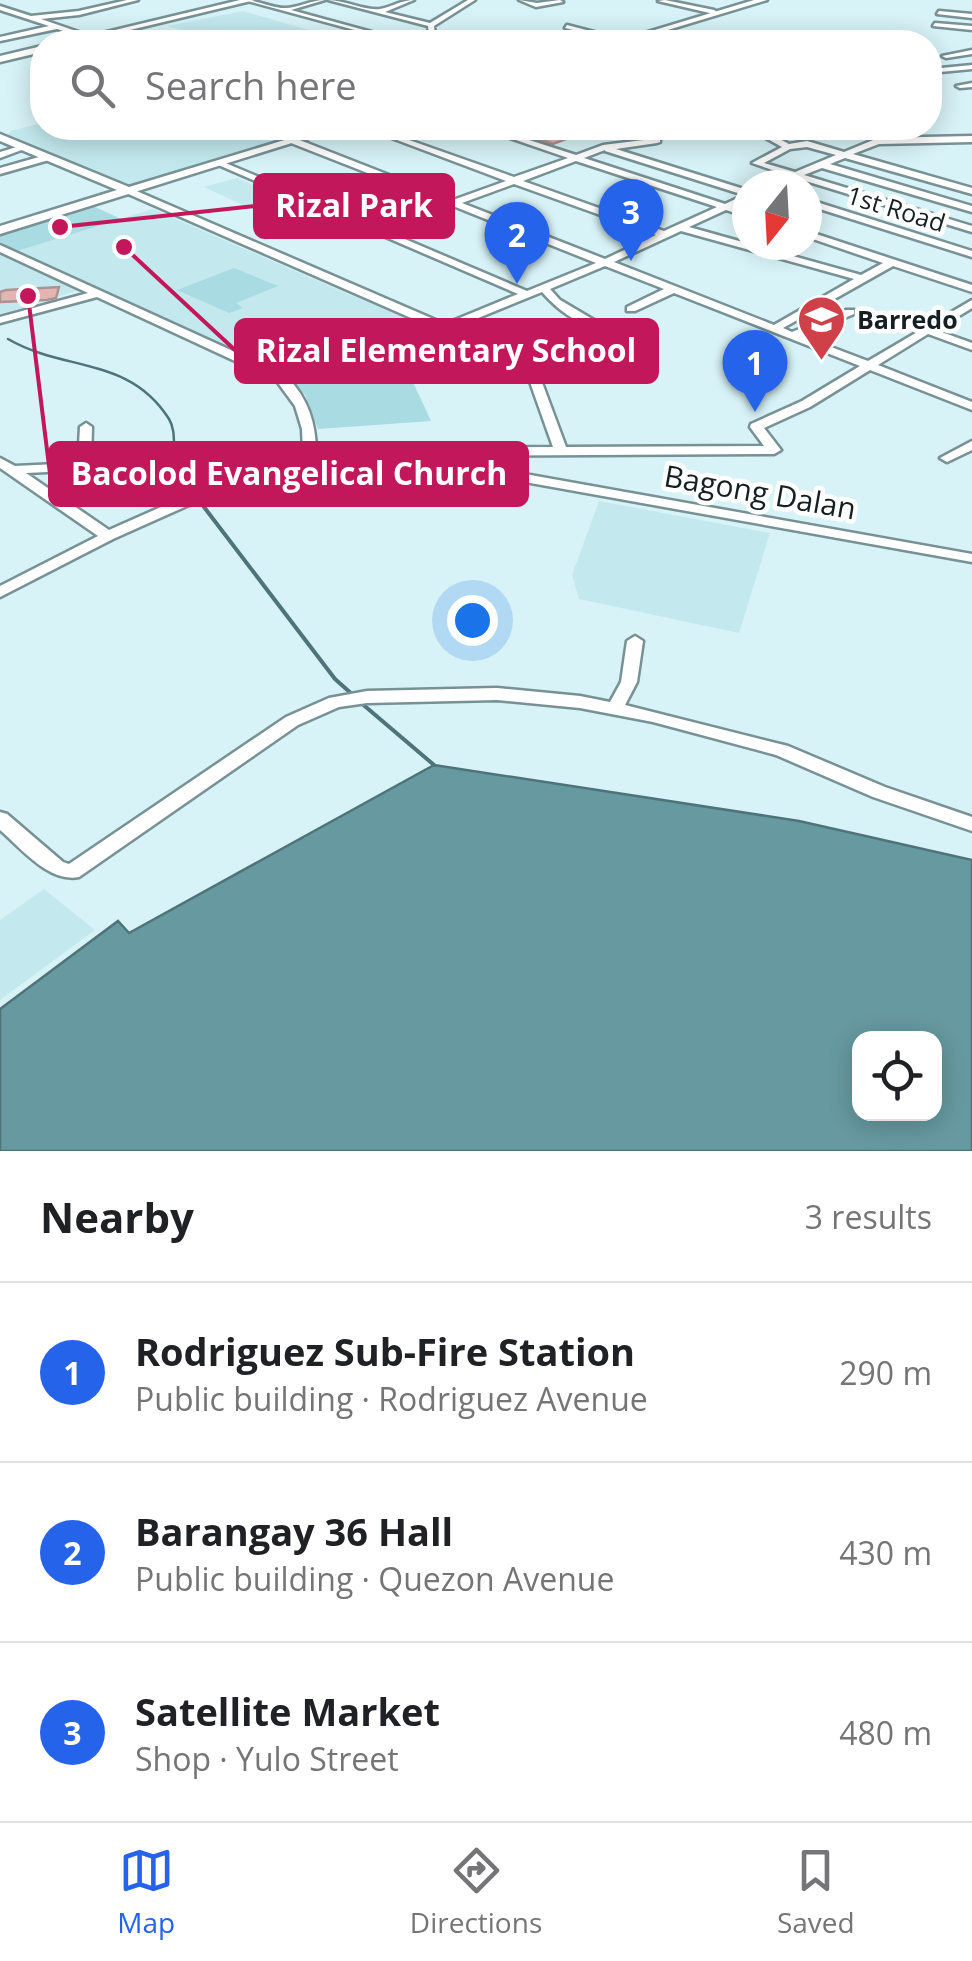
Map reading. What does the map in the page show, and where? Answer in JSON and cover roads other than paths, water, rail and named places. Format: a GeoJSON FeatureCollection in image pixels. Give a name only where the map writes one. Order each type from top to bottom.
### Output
{"type":"FeatureCollection","features":[{"type":"Feature","properties":{"kind":"main road"},"geometry":{"type":"LineString","coordinates":[[124,30],[249,0]]}},
{"type":"Feature","properties":{"kind":"main road"},"geometry":{"type":"LineString","coordinates":[[713,14],[754,0]]}},
{"type":"Feature","properties":{"kind":"main road"},"geometry":{"type":"LineString","coordinates":[[660,30],[763,0]]}},
{"type":"Feature","properties":{"kind":"main road"},"geometry":{"type":"LineString","coordinates":[[713,14],[772,0]]}},
{"type":"Feature","properties":{"kind":"main road"},"geometry":{"type":"LineString","coordinates":[[0,58],[30,52]]}},
{"type":"Feature","properties":{"kind":"main road"},"geometry":{"type":"LineString","coordinates":[[0,138],[129,192]]}},
{"type":"Feature","properties":{"kind":"main road"},"geometry":{"type":"LineString","coordinates":[[0,230],[300,140]]}},
{"type":"Feature","properties":{"kind":"street"},"geometry":{"type":"LineString","coordinates":[[0,21],[79,13],[135,0]]}},
{"type":"Feature","properties":{"kind":"street"},"geometry":{"type":"LineString","coordinates":[[249,0],[357,30]]}},
{"type":"Feature","properties":{"kind":"street"},"geometry":{"type":"LineString","coordinates":[[284,10],[322,0]]}},
{"type":"Feature","properties":{"kind":"street"},"geometry":{"type":"LineString","coordinates":[[331,0],[431,26],[472,0]]}},
{"type":"Feature","properties":{"kind":"street"},"geometry":{"type":"LineString","coordinates":[[378,12],[411,0]]}},
{"type":"Feature","properties":{"kind":"street"},"geometry":{"type":"LineString","coordinates":[[522,0],[536,4],[560,2]]}},
{"type":"Feature","properties":{"kind":"street"},"geometry":{"type":"LineString","coordinates":[[663,0],[713,14]]}},
{"type":"Feature","properties":{"kind":"street"},"geometry":{"type":"LineString","coordinates":[[106,6],[121,10]]}},
{"type":"Feature","properties":{"kind":"street"},"geometry":{"type":"LineString","coordinates":[[0,8],[68,30]]}},
{"type":"Feature","properties":{"kind":"street"},"geometry":{"type":"LineString","coordinates":[[42,8],[52,10],[50,13]]}},
{"type":"Feature","properties":{"kind":"street"},"geometry":{"type":"LineString","coordinates":[[939,14],[972,16]]}},
{"type":"Feature","properties":{"kind":"street"},"geometry":{"type":"LineString","coordinates":[[935,25],[972,28]]}},
{"type":"Feature","properties":{"kind":"street"},"geometry":{"type":"LineString","coordinates":[[39,30],[57,26]]}},
{"type":"Feature","properties":{"kind":"street"},"geometry":{"type":"LineString","coordinates":[[431,26],[432,30]]}},
{"type":"Feature","properties":{"kind":"street"},"geometry":{"type":"LineString","coordinates":[[567,27],[578,30]]}},
{"type":"Feature","properties":{"kind":"street"},"geometry":{"type":"LineString","coordinates":[[0,39],[30,32]]}},
{"type":"Feature","properties":{"kind":"street"},"geometry":{"type":"LineString","coordinates":[[969,69],[946,56],[972,52]]}},
{"type":"Feature","properties":{"kind":"street"},"geometry":{"type":"LineString","coordinates":[[942,71],[969,69]]}},
{"type":"Feature","properties":{"kind":"street"},"geometry":{"type":"LineString","coordinates":[[960,86],[972,84]]}},
{"type":"Feature","properties":{"kind":"street"},"geometry":{"type":"LineString","coordinates":[[942,139],[968,139]]}},
{"type":"Feature","properties":{"kind":"street"},"geometry":{"type":"LineString","coordinates":[[403,140],[666,235]]}},
{"type":"Feature","properties":{"kind":"street"},"geometry":{"type":"LineString","coordinates":[[521,140],[732,209]]}},
{"type":"Feature","properties":{"kind":"street"},"geometry":{"type":"LineString","coordinates":[[377,230],[604,148],[657,140]]}},
{"type":"Feature","properties":{"kind":"street"},"geometry":{"type":"LineString","coordinates":[[776,140],[788,147]]}},
{"type":"Feature","properties":{"kind":"street"},"geometry":{"type":"LineString","coordinates":[[805,170],[888,140]]}},
{"type":"Feature","properties":{"kind":"street"},"geometry":{"type":"LineString","coordinates":[[294,142],[967,404]]}},
{"type":"Feature","properties":{"kind":"street"},"geometry":{"type":"LineString","coordinates":[[778,170],[753,162],[802,144],[972,194]]}},
{"type":"Feature","properties":{"kind":"street"},"geometry":{"type":"LineString","coordinates":[[0,155],[23,148]]}},
{"type":"Feature","properties":{"kind":"street"},"geometry":{"type":"LineString","coordinates":[[604,148],[732,190]]}},
{"type":"Feature","properties":{"kind":"street"},"geometry":{"type":"LineString","coordinates":[[0,171],[46,158]]}},
{"type":"Feature","properties":{"kind":"street"},"geometry":{"type":"LineString","coordinates":[[220,164],[528,295]]}},
{"type":"Feature","properties":{"kind":"street"},"geometry":{"type":"LineString","coordinates":[[819,164],[972,209]]}},
{"type":"Feature","properties":{"kind":"street"},"geometry":{"type":"LineString","coordinates":[[822,183],[970,227]]}},
{"type":"Feature","properties":{"kind":"street"},"geometry":{"type":"LineString","coordinates":[[129,192],[445,328],[477,336],[526,358],[557,452]]}},
{"type":"Feature","properties":{"kind":"street"},"geometry":{"type":"LineString","coordinates":[[958,205],[972,194]]}},
{"type":"Feature","properties":{"kind":"street"},"geometry":{"type":"LineString","coordinates":[[280,377],[445,328],[604,263],[732,203]]}},
{"type":"Feature","properties":{"kind":"street","name":"1st Road"},"geometry":{"type":"LineString","coordinates":[[822,207],[972,254]]}},
{"type":"Feature","properties":{"kind":"street"},"geometry":{"type":"LineString","coordinates":[[681,228],[806,269],[860,278]]}},
{"type":"Feature","properties":{"kind":"street"},"geometry":{"type":"LineString","coordinates":[[822,239],[972,288]]}},
{"type":"Feature","properties":{"kind":"street"},"geometry":{"type":"LineString","coordinates":[[0,248],[280,377],[301,397],[310,456],[307,475]]}},
{"type":"Feature","properties":{"kind":"street"},"geometry":{"type":"LineString","coordinates":[[774,329],[892,262]]}},
{"type":"Feature","properties":{"kind":"street"},"geometry":{"type":"LineString","coordinates":[[544,288],[556,302],[595,325]]}},
{"type":"Feature","properties":{"kind":"street"},"geometry":{"type":"LineString","coordinates":[[631,309],[672,290]]}},
{"type":"Feature","properties":{"kind":"street"},"geometry":{"type":"LineString","coordinates":[[0,320],[99,293]]}},
{"type":"Feature","properties":{"kind":"street"},"geometry":{"type":"LineString","coordinates":[[7,471],[310,456],[774,450],[756,427],[806,404],[972,303]]}},
{"type":"Feature","properties":{"kind":"street"},"geometry":{"type":"LineString","coordinates":[[791,336],[850,312]]}},
{"type":"Feature","properties":{"kind":"street"},"geometry":{"type":"LineString","coordinates":[[927,330],[972,347]]}},
{"type":"Feature","properties":{"kind":"street"},"geometry":{"type":"LineString","coordinates":[[84,466],[86,427]]}},
{"type":"Feature","properties":{"kind":"street"},"geometry":{"type":"LineString","coordinates":[[947,458],[972,445]]}},
{"type":"Feature","properties":{"kind":"street"},"geometry":{"type":"LineString","coordinates":[[539,481],[557,452]]}},
{"type":"Feature","properties":{"kind":"street","name":"Bagong Dalan"},"geometry":{"type":"LineString","coordinates":[[0,592],[108,536],[214,492],[307,475],[446,470],[539,481],[972,558]]}},
{"type":"Feature","properties":{"kind":"street"},"geometry":{"type":"LineString","coordinates":[[7,471],[108,536]]}},
{"type":"Feature","properties":{"kind":"street"},"geometry":{"type":"LineString","coordinates":[[615,708],[630,682],[636,642]]}},
{"type":"Feature","properties":{"kind":"street"},"geometry":{"type":"LineString","coordinates":[[0,819],[66,871],[78,870],[280,729],[335,702],[367,696],[496,694],[615,708],[782,750],[879,792],[972,824]]}},
{"type":"Feature","properties":{"kind":"waterway"},"geometry":{"type":"LineString","coordinates":[[8,339],[52,357],[116,375],[153,399],[171,424],[178,470],[206,509]]}},
{"type":"Feature","properties":{"kind":"waterway"},"geometry":{"type":"LineString","coordinates":[[204,507],[335,679],[353,695]]}},
{"type":"Feature","properties":{"kind":"waterway"},"geometry":{"type":"LineString","coordinates":[[360,702],[434,765]]}},
{"type":"Feature","properties":{"kind":"place","name":"Rizal Park"},"geometry":{"type":"Point","coordinates":[60,227]}},
{"type":"Feature","properties":{"kind":"place","name":"Rizal Elementary School"},"geometry":{"type":"Point","coordinates":[124,247]}},
{"type":"Feature","properties":{"kind":"place","name":"Satellite Market"},"geometry":{"type":"Point","coordinates":[631,261]}},
{"type":"Feature","properties":{"kind":"place","name":"Barangay 36 Hall"},"geometry":{"type":"Point","coordinates":[517,284]}},
{"type":"Feature","properties":{"kind":"place","name":"Bacolod Evangelical Church"},"geometry":{"type":"Point","coordinates":[28,296]}},
{"type":"Feature","properties":{"kind":"place","name":"Barredo"},"geometry":{"type":"Point","coordinates":[822,362]}},
{"type":"Feature","properties":{"kind":"place","name":"Rodriguez Sub-Fire Station"},"geometry":{"type":"Point","coordinates":[755,412]}}]}
